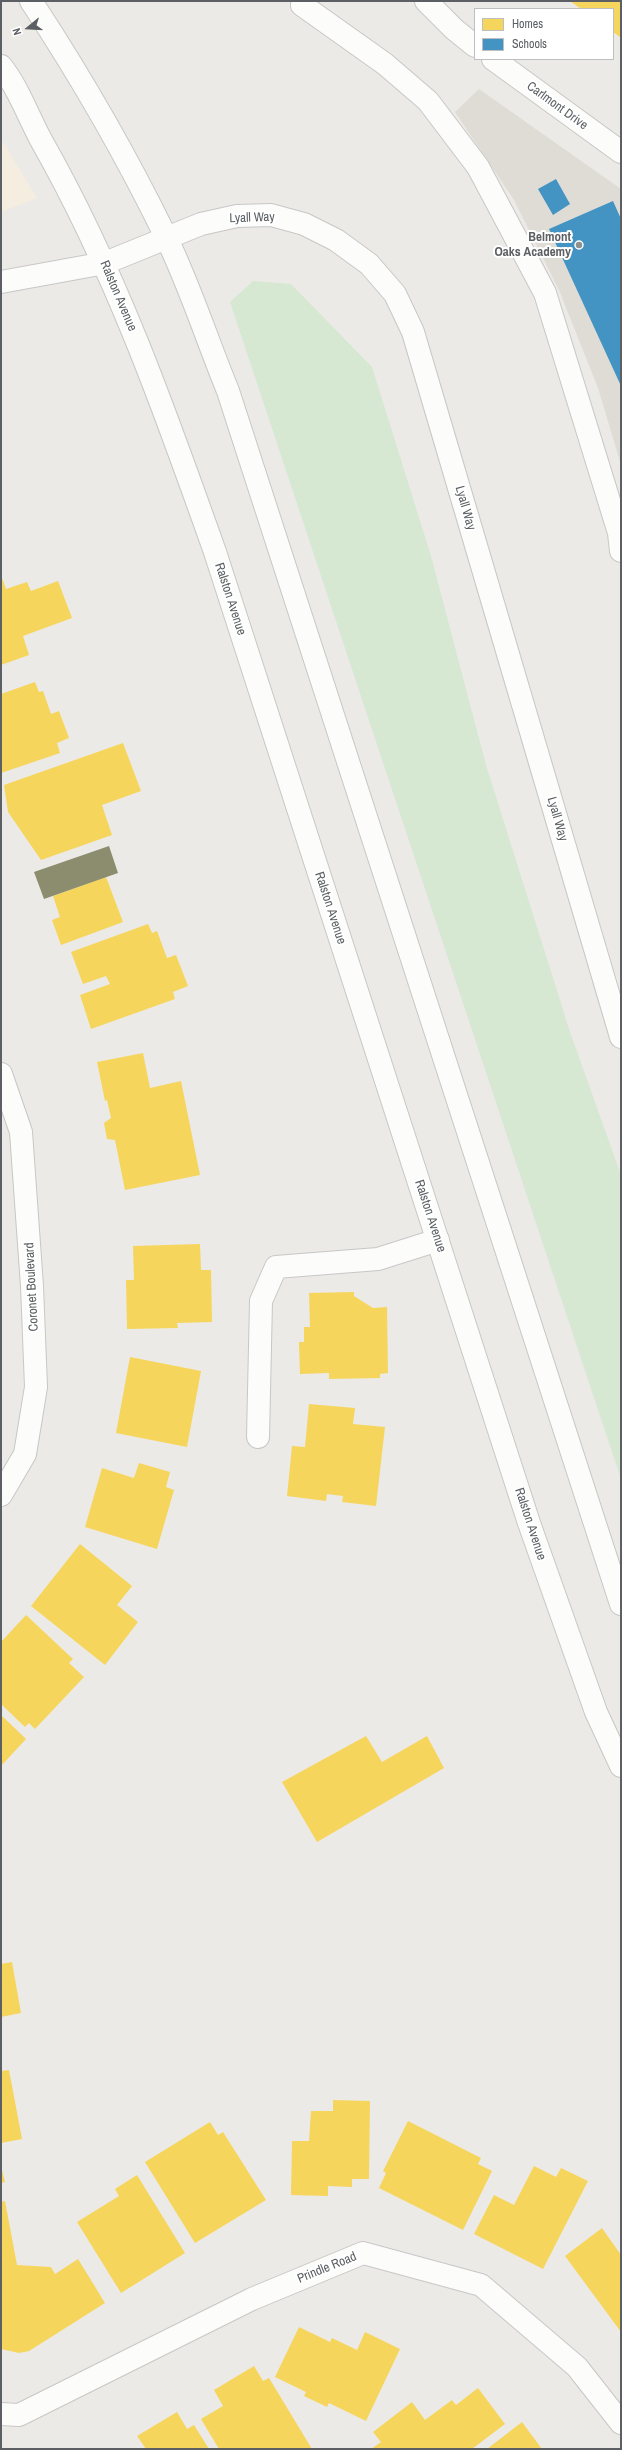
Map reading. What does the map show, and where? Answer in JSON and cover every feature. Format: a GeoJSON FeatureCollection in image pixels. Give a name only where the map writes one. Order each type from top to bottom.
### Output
{"type":"FeatureCollection","features":[{"type":"Feature","properties":{"kind":"main road"},"geometry":{"type":"LineString","coordinates":[[31,1],[62,49],[117,143],[166,238],[228,391],[621,1604]]}},
{"type":"Feature","properties":{"kind":"main road"},"geometry":{"type":"LineString","coordinates":[[303,1],[302,5],[385,64],[428,101],[478,167],[545,293],[619,533],[621,550]]}},
{"type":"Feature","properties":{"kind":"main road"},"geometry":{"type":"LineString","coordinates":[[426,1],[454,29],[474,45]]}},
{"type":"Feature","properties":{"kind":"main road","name":"Carlmont Drive"},"geometry":{"type":"LineString","coordinates":[[494,60],[621,152]]}},
{"type":"Feature","properties":{"kind":"main road","name":"Ralston Avenue"},"geometry":{"type":"LineString","coordinates":[[1,66],[59,170],[105,263],[144,357],[215,552],[562,1619],[596,1712],[621,1766]]}},
{"type":"Feature","properties":{"kind":"main road","name":"Lyall Way"},"geometry":{"type":"LineString","coordinates":[[1,282],[105,263],[166,238],[216,221],[237,216],[271,215],[304,224],[336,240],[369,264],[395,294],[414,332],[621,1037]]}},
{"type":"Feature","properties":{"kind":"main road","name":"Coronet Boulevard"},"geometry":{"type":"LineString","coordinates":[[1,1074],[11,1132],[32,1286],[36,1387],[25,1454],[1,1495]]}},
{"type":"Feature","properties":{"kind":"main road"},"geometry":{"type":"LineString","coordinates":[[258,1437],[261,1301],[276,1267],[378,1259],[438,1240]]}},
{"type":"Feature","properties":{"kind":"main road","name":"Prindle Road"},"geometry":{"type":"LineString","coordinates":[[1,2414],[20,2415],[252,2299],[363,2253],[481,2285],[578,2367],[621,2423]]}},
{"type":"Feature","properties":{"kind":"shaded area","name":"Belmont Oaks Academy"},"geometry":{"type":"Polygon","coordinates":[[[479,89],[621,189],[621,465],[598,388],[559,290],[514,200],[455,112],[479,89]]]}},
{"type":"Feature","properties":{"kind":"shaded area"},"geometry":{"type":"Polygon","coordinates":[[[1,139],[37,198],[1,212],[1,139]]]}},
{"type":"Feature","properties":{"kind":"green space"},"geometry":{"type":"Polygon","coordinates":[[[253,281],[291,284],[372,367],[431,556],[486,765],[570,1032],[621,1175],[621,1479],[230,302],[253,281]]]}},
{"type":"Feature","properties":{"kind":"building: Homes"},"geometry":{"type":"Polygon","coordinates":[[[570,1],[621,1],[620,37],[614,33],[614,8],[580,8],[570,1]]]}},
{"type":"Feature","properties":{"kind":"building: Homes"},"geometry":{"type":"Polygon","coordinates":[[[1,575],[6,589],[27,582],[31,591],[58,581],[72,618],[23,636],[29,655],[1,665],[1,575]]]}},
{"type":"Feature","properties":{"kind":"building: Homes"},"geometry":{"type":"Polygon","coordinates":[[[35,682],[39,692],[43,691],[51,714],[59,711],[69,738],[57,743],[60,753],[1,773],[1,694],[35,682]]]}},
{"type":"Feature","properties":{"kind":"building: Homes"},"geometry":{"type":"Polygon","coordinates":[[[123,743],[141,791],[102,805],[112,835],[41,860],[8,812],[4,785],[123,743]]]}},
{"type":"Feature","properties":{"kind":"building: Homes"},"geometry":{"type":"Polygon","coordinates":[[[106,877],[123,922],[61,945],[52,920],[60,917],[53,896],[106,877]]]}},
{"type":"Feature","properties":{"kind":"building: Homes"},"geometry":{"type":"Polygon","coordinates":[[[148,924],[152,933],[157,931],[167,958],[176,955],[188,986],[173,992],[175,999],[91,1029],[80,995],[110,984],[106,976],[83,984],[71,952],[148,924]]]}},
{"type":"Feature","properties":{"kind":"building: Homes"},"geometry":{"type":"Polygon","coordinates":[[[143,1053],[150,1088],[181,1081],[200,1175],[125,1190],[115,1140],[107,1139],[104,1123],[111,1118],[107,1100],[105,1101],[97,1062],[143,1053]]]}},
{"type":"Feature","properties":{"kind":"building: Homes"},"geometry":{"type":"Polygon","coordinates":[[[200,1244],[201,1270],[211,1270],[212,1322],[177,1323],[178,1328],[127,1329],[126,1280],[134,1280],[133,1246],[200,1244]]]}},
{"type":"Feature","properties":{"kind":"building: Homes"},"geometry":{"type":"Polygon","coordinates":[[[354,1292],[354,1296],[373,1308],[387,1307],[388,1373],[380,1374],[380,1378],[329,1379],[329,1373],[300,1374],[299,1342],[304,1342],[304,1327],[310,1327],[309,1293],[354,1292]]]}},
{"type":"Feature","properties":{"kind":"building: Homes"},"geometry":{"type":"Polygon","coordinates":[[[130,1357],[201,1371],[187,1447],[116,1433],[130,1357]]]}},
{"type":"Feature","properties":{"kind":"building: Homes"},"geometry":{"type":"Polygon","coordinates":[[[309,1404],[355,1408],[353,1424],[385,1427],[376,1506],[342,1502],[343,1496],[327,1494],[326,1501],[287,1496],[292,1446],[305,1447],[309,1404]]]}},
{"type":"Feature","properties":{"kind":"building: Homes"},"geometry":{"type":"Polygon","coordinates":[[[139,1463],[170,1472],[166,1487],[174,1490],[157,1549],[85,1527],[102,1468],[134,1478],[139,1463]]]}},
{"type":"Feature","properties":{"kind":"building: Homes"},"geometry":{"type":"Polygon","coordinates":[[[80,1544],[132,1586],[117,1605],[138,1622],[105,1665],[31,1606],[80,1544]]]}},
{"type":"Feature","properties":{"kind":"building: Homes"},"geometry":{"type":"Polygon","coordinates":[[[26,1615],[73,1659],[69,1663],[84,1677],[35,1729],[29,1723],[25,1727],[1,1704],[1,1642],[26,1615]]]}},
{"type":"Feature","properties":{"kind":"building: Homes"},"geometry":{"type":"Polygon","coordinates":[[[1,1715],[26,1739],[1,1766],[1,1715]]]}},
{"type":"Feature","properties":{"kind":"building: Homes"},"geometry":{"type":"Polygon","coordinates":[[[366,1736],[382,1762],[427,1736],[444,1768],[317,1842],[282,1782],[366,1736]]]}},
{"type":"Feature","properties":{"kind":"building: Homes"},"geometry":{"type":"Polygon","coordinates":[[[12,1962],[21,2013],[1,2017],[1,1964],[12,1962]]]}},
{"type":"Feature","properties":{"kind":"building: Homes"},"geometry":{"type":"Polygon","coordinates":[[[9,2070],[22,2139],[1,2143],[1,2071],[9,2070]]]}},
{"type":"Feature","properties":{"kind":"building: Homes"},"geometry":{"type":"Polygon","coordinates":[[[333,2100],[370,2101],[369,2179],[352,2179],[352,2187],[328,2186],[328,2196],[291,2195],[292,2141],[309,2141],[311,2111],[333,2111],[333,2100]]]}},
{"type":"Feature","properties":{"kind":"building: Homes"},"geometry":{"type":"Polygon","coordinates":[[[408,2121],[481,2158],[478,2164],[492,2171],[463,2230],[379,2188],[386,2173],[383,2171],[408,2121]]]}},
{"type":"Feature","properties":{"kind":"building: Homes"},"geometry":{"type":"Polygon","coordinates":[[[210,2122],[218,2135],[223,2132],[266,2200],[195,2243],[145,2162],[210,2122]]]}},
{"type":"Feature","properties":{"kind":"building: Homes"},"geometry":{"type":"Polygon","coordinates":[[[1,2166],[5,2182],[1,2183],[1,2166]]]}},
{"type":"Feature","properties":{"kind":"building: Homes"},"geometry":{"type":"Polygon","coordinates":[[[534,2166],[556,2177],[561,2168],[588,2181],[543,2269],[474,2234],[494,2195],[514,2205],[534,2166]]]}},
{"type":"Feature","properties":{"kind":"building: Homes"},"geometry":{"type":"Polygon","coordinates":[[[137,2175],[185,2253],[121,2293],[77,2222],[119,2196],[115,2189],[137,2175]]]}},
{"type":"Feature","properties":{"kind":"building: Homes"},"geometry":{"type":"Polygon","coordinates":[[[5,2201],[17,2265],[51,2267],[55,2274],[78,2259],[105,2303],[29,2351],[19,2353],[1,2349],[1,2202],[5,2201]]]}},
{"type":"Feature","properties":{"kind":"building: Homes"},"geometry":{"type":"Polygon","coordinates":[[[602,2228],[621,2255],[621,2332],[565,2256],[602,2228]]]}},
{"type":"Feature","properties":{"kind":"building: Homes"},"geometry":{"type":"Polygon","coordinates":[[[299,2327],[330,2342],[332,2338],[357,2350],[365,2332],[400,2349],[366,2421],[329,2403],[327,2407],[304,2396],[306,2392],[275,2377],[299,2327]]]}},
{"type":"Feature","properties":{"kind":"building: Homes"},"geometry":{"type":"Polygon","coordinates":[[[254,2366],[263,2381],[269,2378],[312,2449],[219,2449],[201,2419],[223,2406],[214,2390],[254,2366]]]}},
{"type":"Feature","properties":{"kind":"building: Homes"},"geometry":{"type":"Polygon","coordinates":[[[478,2388],[505,2424],[472,2449],[371,2449],[381,2442],[373,2432],[412,2402],[425,2420],[452,2400],[456,2405],[478,2388]]]}},
{"type":"Feature","properties":{"kind":"building: Homes"},"geometry":{"type":"Polygon","coordinates":[[[177,2412],[187,2429],[194,2425],[209,2449],[146,2449],[137,2436],[177,2412]]]}},
{"type":"Feature","properties":{"kind":"building: Homes"},"geometry":{"type":"Polygon","coordinates":[[[522,2422],[542,2449],[487,2449],[522,2422]]]}},
{"type":"Feature","properties":{"kind":"building: Schools"},"geometry":{"type":"Polygon","coordinates":[[[556,179],[570,204],[553,215],[538,189],[556,179]]]}},
{"type":"Feature","properties":{"kind":"building: Schools"},"geometry":{"type":"Polygon","coordinates":[[[613,201],[621,219],[621,386],[549,229],[613,201]]]}},
{"type":"Feature","properties":{"kind":"building: Industry"},"geometry":{"type":"Polygon","coordinates":[[[109,846],[118,873],[44,899],[34,872],[109,846]]]}},
{"type":"Feature","properties":{"kind":"place","name":"Belmont Oaks Academy"},"geometry":{"type":"Point","coordinates":[579,245]}}]}
